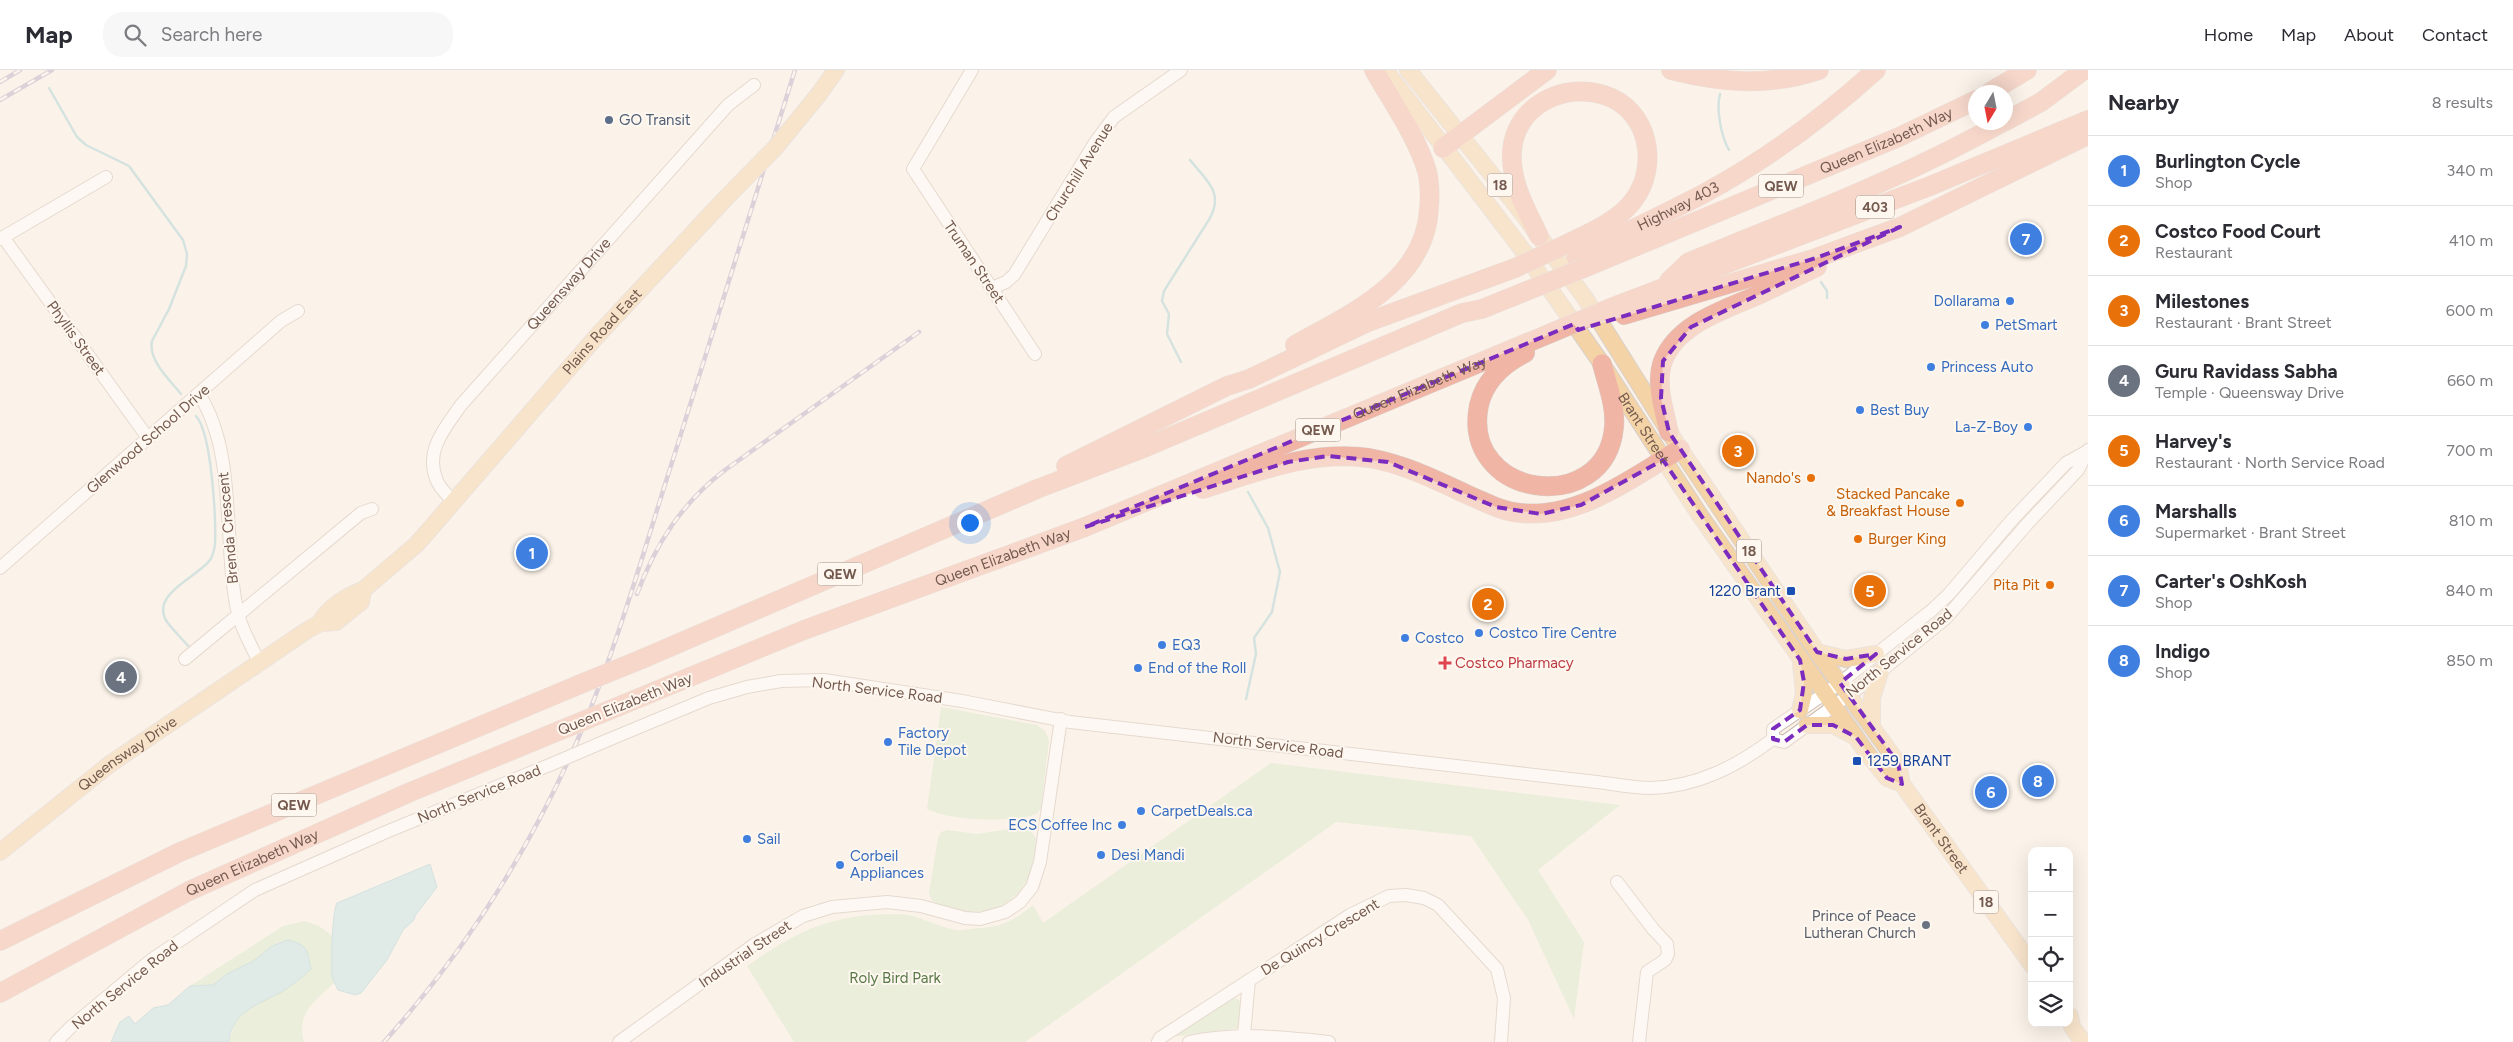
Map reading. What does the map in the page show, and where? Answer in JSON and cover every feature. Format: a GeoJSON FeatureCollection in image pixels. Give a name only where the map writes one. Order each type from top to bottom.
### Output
{"type":"FeatureCollection","features":[{"type":"Feature","properties":{"kind":"highway"},"geometry":{"type":"LineString","coordinates":[[1037,489],[1061,469],[1227,386],[1246,373],[1361,307],[1383,292],[1404,271],[1420,247],[1429,216],[1427,173],[1417,146],[1374,70]]}},
{"type":"Feature","properties":{"kind":"highway"},"geometry":{"type":"LineString","coordinates":[[1443,148],[1547,70]]}},
{"type":"Feature","properties":{"kind":"highway"},"geometry":{"type":"LineString","coordinates":[[1671,70],[1699,77],[1744,82],[1790,78],[1819,70]]}},
{"type":"Feature","properties":{"kind":"highway","name":"Highway 403"},"geometry":{"type":"LineString","coordinates":[[1576,256],[1703,194],[1751,166],[1836,106],[1876,70]]}},
{"type":"Feature","properties":{"kind":"highway"},"geometry":{"type":"LineString","coordinates":[[2002,85],[2027,70]]}},
{"type":"Feature","properties":{"kind":"highway","name":"Queen Elizabeth Way"},"geometry":{"type":"LineString","coordinates":[[2013,117],[2041,102],[2084,70]]}},
{"type":"Feature","properties":{"kind":"highway"},"geometry":{"type":"LineString","coordinates":[[1227,386],[1249,379],[1368,322],[1521,280],[1576,256],[1604,225],[1633,202],[1645,178],[1648,161],[1647,143],[1642,128],[1626,108],[1604,95],[1581,90],[1558,93],[1539,103],[1519,128],[1512,151],[1513,171],[1519,196],[1539,236]]}},
{"type":"Feature","properties":{"kind":"highway","name":"Queen Elizabeth Way"},"geometry":{"type":"LineString","coordinates":[[0,941],[180,852],[583,684],[1037,489],[1139,450],[1462,313],[1482,310],[1521,280],[1576,256],[1899,137],[1968,104]]}},
{"type":"Feature","properties":{"kind":"highway","name":"403"},"geometry":{"type":"LineString","coordinates":[[1660,288],[1930,186],[2088,120]]}},
{"type":"Feature","properties":{"kind":"highway","name":"Queen Elizabeth Way"},"geometry":{"type":"LineString","coordinates":[[0,994],[188,891],[390,801],[804,630],[1085,527],[1557,334],[1616,312],[1660,288],[1689,262],[1888,181],[1940,157],[1989,130]]}},
{"type":"Feature","properties":{"kind":"highway"},"geometry":{"type":"LineString","coordinates":[[1669,432],[1661,398],[1663,361],[1679,338],[1704,319],[1900,227],[2088,134]]}},
{"type":"Feature","properties":{"kind":"highway"},"geometry":{"type":"LineString","coordinates":[[1616,312],[1816,258],[1900,227]]}},
{"type":"Feature","properties":{"kind":"highway"},"geometry":{"type":"LineString","coordinates":[[1557,334],[1512,359],[1494,374],[1485,387],[1478,411],[1480,439],[1489,457],[1507,475],[1518,482],[1535,487],[1553,487],[1579,480],[1600,461],[1610,444],[1614,427],[1614,412],[1602,364]]}},
{"type":"Feature","properties":{"kind":"highway"},"geometry":{"type":"LineString","coordinates":[[1085,527],[1288,462],[1328,456],[1367,458],[1388,462],[1412,470],[1496,507],[1520,514],[1541,514],[1581,505],[1680,449]]}},
{"type":"Feature","properties":{"kind":"main road","name":"Plains Road East"},"geometry":{"type":"LineString","coordinates":[[260,662],[320,623],[324,615],[354,593],[364,590],[416,544],[454,503],[596,337],[775,148],[836,70]]}},
{"type":"Feature","properties":{"kind":"main road","name":"Brant Street"},"geometry":{"type":"LineString","coordinates":[[1385,70],[1524,252],[1602,364],[1663,460],[1800,660],[1887,778],[1902,784]]}},
{"type":"Feature","properties":{"kind":"main road","name":"Brant Street"},"geometry":{"type":"LineString","coordinates":[[1408,70],[1539,236],[1596,314],[1680,449],[1817,652],[1898,763],[1902,784],[2028,959]]}},
{"type":"Feature","properties":{"kind":"main road"},"geometry":{"type":"LineString","coordinates":[[1817,652],[1846,659],[1876,654]]}},
{"type":"Feature","properties":{"kind":"main road"},"geometry":{"type":"LineString","coordinates":[[1800,660],[1804,682],[1804,718],[1833,726],[1856,737]]}},
{"type":"Feature","properties":{"kind":"main road","name":"Queensway Drive"},"geometry":{"type":"LineString","coordinates":[[0,852],[110,764],[260,662]]}},
{"type":"Feature","properties":{"kind":"main road"},"geometry":{"type":"LineString","coordinates":[[1872,726],[1872,698],[1880,672]]}},
{"type":"Feature","properties":{"kind":"main road"},"geometry":{"type":"LineString","coordinates":[[2073,1018],[2088,1033]]}},
{"type":"Feature","properties":{"kind":"main road"},"geometry":{"type":"LineString","coordinates":[[2072,1027],[2083,1042]]}},
{"type":"Feature","properties":{"kind":"street","name":"Truman Street"},"geometry":{"type":"LineString","coordinates":[[972,70],[913,169],[1035,354]]}},
{"type":"Feature","properties":{"kind":"street","name":"Churchill Avenue"},"geometry":{"type":"LineString","coordinates":[[992,288],[1006,282],[1014,275],[1096,141],[1114,117],[1181,70]]}},
{"type":"Feature","properties":{"kind":"street","name":"Queensway Drive"},"geometry":{"type":"LineString","coordinates":[[454,503],[437,482],[433,463],[439,437],[462,405],[728,104],[754,86]]}},
{"type":"Feature","properties":{"kind":"street"},"geometry":{"type":"LineString","coordinates":[[2,238],[106,177]]}},
{"type":"Feature","properties":{"kind":"street","name":"Phyllis Street"},"geometry":{"type":"LineString","coordinates":[[2,238],[148,438]]}},
{"type":"Feature","properties":{"kind":"street","name":"Glenwood School Drive"},"geometry":{"type":"LineString","coordinates":[[0,568],[281,321],[298,311]]}},
{"type":"Feature","properties":{"kind":"street","name":"Brenda Crescent"},"geometry":{"type":"LineString","coordinates":[[199,394],[209,409],[223,470],[233,584],[238,616],[260,662]]}},
{"type":"Feature","properties":{"kind":"street","name":"North Service Road"},"geometry":{"type":"LineString","coordinates":[[1845,689],[1876,654],[1949,594],[2011,522],[2066,463],[2087,451]]}},
{"type":"Feature","properties":{"kind":"street","name":"North Service Road"},"geometry":{"type":"LineString","coordinates":[[56,1042],[72,1026],[151,960],[255,890],[386,832],[709,698],[747,687],[781,681],[824,680],[1061,718],[1070,722],[1648,788],[1674,786],[1726,769],[1744,760],[1773,739],[1773,730],[1804,718],[1845,689],[1880,672],[1954,610],[2028,523],[2078,470],[2087,451]]}},
{"type":"Feature","properties":{"kind":"street"},"geometry":{"type":"LineString","coordinates":[[185,659],[361,514],[372,509]]}},
{"type":"Feature","properties":{"kind":"street","name":"Industrial Street"},"geometry":{"type":"LineString","coordinates":[[619,1042],[755,944],[803,916],[832,907],[888,902],[921,906],[966,918],[980,919],[1005,912],[1020,902],[1032,887],[1037,876],[1061,718]]}},
{"type":"Feature","properties":{"kind":"street"},"geometry":{"type":"LineString","coordinates":[[1617,882],[1667,944],[1668,954],[1665,960],[1647,972],[1639,1042]]}},
{"type":"Feature","properties":{"kind":"street","name":"De Quincy Crescent"},"geometry":{"type":"LineString","coordinates":[[1158,1042],[1160,1038],[1350,916],[1381,900],[1406,895],[1424,898],[1438,905],[1497,968],[1504,998],[1501,1042]]}},
{"type":"Feature","properties":{"kind":"street","name":"De Quincy Crescent"},"geometry":{"type":"LineString","coordinates":[[1244,1035],[1249,980]]}},
{"type":"Feature","properties":{"kind":"street"},"geometry":{"type":"LineString","coordinates":[[1189,1042],[1207,1038],[1244,1035],[1329,1042]]}},
{"type":"Feature","properties":{"kind":"highlighted area"},"geometry":{"type":"Polygon","coordinates":[[[1900,227],[1691,327],[1663,361],[1661,398],[1669,432],[1817,652],[1846,659],[1876,654],[1840,683],[1898,763],[1902,784],[1887,778],[1856,737],[1833,725],[1807,725],[1784,742],[1773,739],[1773,729],[1800,710],[1804,682],[1800,660],[1663,460],[1581,505],[1541,514],[1496,507],[1388,462],[1328,456],[1288,462],[1085,527],[1574,324],[1578,330],[1816,258],[1900,227]]]}},
{"type":"Feature","properties":{"kind":"green space"},"geometry":{"type":"Polygon","coordinates":[[[941,707],[1037,725],[1045,731],[1049,741],[1041,808],[1037,814],[997,820],[951,816],[927,809],[941,707]]]}},
{"type":"Feature","properties":{"kind":"green space","name":"Roly Bird Park"},"geometry":{"type":"Polygon","coordinates":[[[1271,763],[1620,805],[1538,870],[1584,942],[1574,1019],[1528,920],[1471,836],[1336,822],[1025,1042],[794,1042],[747,966],[801,933],[818,926],[854,917],[898,914],[920,918],[960,930],[998,926],[1018,916],[1033,905],[1043,923],[1271,763]]]}},
{"type":"Feature","properties":{"kind":"green space"},"geometry":{"type":"Polygon","coordinates":[[[1016,828],[1030,830],[1036,838],[1034,860],[1028,878],[1018,893],[1005,904],[990,910],[972,912],[953,909],[932,901],[929,893],[938,838],[941,832],[948,830],[977,834],[1016,828]]]}},
{"type":"Feature","properties":{"kind":"green space"},"geometry":{"type":"Polygon","coordinates":[[[304,921],[319,926],[334,937],[332,961],[334,983],[314,1002],[305,1015],[302,1032],[304,1042],[229,1042],[235,1022],[242,1013],[257,1004],[288,940],[272,946],[255,960],[227,974],[213,985],[190,986],[283,926],[304,921]]]}},
{"type":"Feature","properties":{"kind":"green space"},"geometry":{"type":"Polygon","coordinates":[[[1233,998],[1238,999],[1241,1004],[1239,1028],[1172,1037],[1233,998]]]}},
{"type":"Feature","properties":{"kind":"water"},"geometry":{"type":"Polygon","coordinates":[[[430,864],[437,887],[414,920],[403,930],[387,960],[361,993],[355,995],[338,990],[332,977],[333,926],[337,903],[430,864]]]}},
{"type":"Feature","properties":{"kind":"water"},"geometry":{"type":"Polygon","coordinates":[[[288,940],[306,949],[311,969],[287,989],[256,1005],[241,1016],[231,1031],[229,1042],[111,1042],[120,1022],[129,1016],[135,1024],[153,1008],[168,1005],[190,986],[213,985],[227,974],[255,960],[272,946],[288,940]]]}},
{"type":"Feature","properties":{"kind":"waterway"},"geometry":{"type":"LineString","coordinates":[[49,88],[77,137],[86,145],[129,166],[183,240],[187,254],[186,266],[169,309],[152,341],[153,355],[156,362],[181,394]]}},
{"type":"Feature","properties":{"kind":"waterway"},"geometry":{"type":"LineString","coordinates":[[1720,94],[1720,122],[1729,150]]}},
{"type":"Feature","properties":{"kind":"waterway"},"geometry":{"type":"LineString","coordinates":[[1181,362],[1167,334],[1169,314],[1162,301],[1164,291],[1210,218],[1215,201],[1214,193],[1207,180],[1190,160]]}},
{"type":"Feature","properties":{"kind":"waterway"},"geometry":{"type":"LineString","coordinates":[[1821,282],[1827,291],[1827,298]]}},
{"type":"Feature","properties":{"kind":"waterway"},"geometry":{"type":"LineString","coordinates":[[191,649],[167,622],[163,612],[164,603],[177,587],[210,560],[215,545],[212,478],[206,440],[196,416]]}},
{"type":"Feature","properties":{"kind":"waterway"},"geometry":{"type":"LineString","coordinates":[[1246,699],[1256,654],[1254,638],[1272,612],[1280,572],[1268,528],[1248,492]]}},
{"type":"Feature","properties":{"kind":"railway"},"geometry":{"type":"LineString","coordinates":[[0,82],[20,70]]}},
{"type":"Feature","properties":{"kind":"railway"},"geometry":{"type":"LineString","coordinates":[[0,100],[52,70]]}},
{"type":"Feature","properties":{"kind":"railway"},"geometry":{"type":"LineString","coordinates":[[384,1042],[443,971],[495,895],[542,815],[581,732],[608,663],[631,593],[795,70]]}},
{"type":"Feature","properties":{"kind":"railway"},"geometry":{"type":"LineString","coordinates":[[637,594],[644,575],[662,541],[683,510],[696,496],[725,470],[919,332]]}},
{"type":"Feature","properties":{"kind":"place","name":"GO Transit"},"geometry":{"type":"Point","coordinates":[609,120]}},
{"type":"Feature","properties":{"kind":"place","name":"Carter's OshKosh"},"geometry":{"type":"Point","coordinates":[2026,239]}},
{"type":"Feature","properties":{"kind":"place","name":"Dollarama"},"geometry":{"type":"Point","coordinates":[2010,301]}},
{"type":"Feature","properties":{"kind":"place","name":"PetSmart"},"geometry":{"type":"Point","coordinates":[1985,325]}},
{"type":"Feature","properties":{"kind":"place","name":"Princess Auto"},"geometry":{"type":"Point","coordinates":[1931,367]}},
{"type":"Feature","properties":{"kind":"place","name":"Best Buy"},"geometry":{"type":"Point","coordinates":[1860,410]}},
{"type":"Feature","properties":{"kind":"place","name":"La-Z-Boy"},"geometry":{"type":"Point","coordinates":[2028,427]}},
{"type":"Feature","properties":{"kind":"place","name":"Milestones"},"geometry":{"type":"Point","coordinates":[1738,451]}},
{"type":"Feature","properties":{"kind":"place","name":"Nando's"},"geometry":{"type":"Point","coordinates":[1811,478]}},
{"type":"Feature","properties":{"kind":"place","name":"Stacked Pancake & Breakfast House"},"geometry":{"type":"Point","coordinates":[1960,503]}},
{"type":"Feature","properties":{"kind":"place","name":"Burger King"},"geometry":{"type":"Point","coordinates":[1858,539]}},
{"type":"Feature","properties":{"kind":"place","name":"Burlington Cycle"},"geometry":{"type":"Point","coordinates":[532,553]}},
{"type":"Feature","properties":{"kind":"place","name":"Pita Pit"},"geometry":{"type":"Point","coordinates":[2050,585]}},
{"type":"Feature","properties":{"kind":"place","name":"1220 Brant"},"geometry":{"type":"Point","coordinates":[1791,591]}},
{"type":"Feature","properties":{"kind":"place","name":"Harvey's"},"geometry":{"type":"Point","coordinates":[1870,591]}},
{"type":"Feature","properties":{"kind":"place","name":"Costco Food Court"},"geometry":{"type":"Point","coordinates":[1488,604]}},
{"type":"Feature","properties":{"kind":"place","name":"Costco Tire Centre"},"geometry":{"type":"Point","coordinates":[1479,633]}},
{"type":"Feature","properties":{"kind":"place","name":"Costco"},"geometry":{"type":"Point","coordinates":[1405,638]}},
{"type":"Feature","properties":{"kind":"place","name":"EQ3"},"geometry":{"type":"Point","coordinates":[1162,645]}},
{"type":"Feature","properties":{"kind":"place","name":"Costco Pharmacy"},"geometry":{"type":"Point","coordinates":[1445,663]}},
{"type":"Feature","properties":{"kind":"place","name":"End of the Roll"},"geometry":{"type":"Point","coordinates":[1138,668]}},
{"type":"Feature","properties":{"kind":"place","name":"Guru Ravidass Sabha"},"geometry":{"type":"Point","coordinates":[121,677]}},
{"type":"Feature","properties":{"kind":"place","name":"Factory Tile Depot"},"geometry":{"type":"Point","coordinates":[888,742]}},
{"type":"Feature","properties":{"kind":"place","name":"1259 BRANT"},"geometry":{"type":"Point","coordinates":[1857,761]}},
{"type":"Feature","properties":{"kind":"place","name":"Indigo"},"geometry":{"type":"Point","coordinates":[2038,781]}},
{"type":"Feature","properties":{"kind":"place","name":"Marshalls"},"geometry":{"type":"Point","coordinates":[1991,792]}},
{"type":"Feature","properties":{"kind":"place","name":"CarpetDeals.ca"},"geometry":{"type":"Point","coordinates":[1141,811]}},
{"type":"Feature","properties":{"kind":"place","name":"ECS Coffee Inc"},"geometry":{"type":"Point","coordinates":[1122,825]}},
{"type":"Feature","properties":{"kind":"place","name":"Sail"},"geometry":{"type":"Point","coordinates":[747,839]}},
{"type":"Feature","properties":{"kind":"place","name":"Desi Mandi"},"geometry":{"type":"Point","coordinates":[1101,855]}},
{"type":"Feature","properties":{"kind":"place","name":"Corbeil Appliances"},"geometry":{"type":"Point","coordinates":[840,865]}},
{"type":"Feature","properties":{"kind":"place","name":"Prince of Peace Lutheran Church"},"geometry":{"type":"Point","coordinates":[1926,925]}}]}
